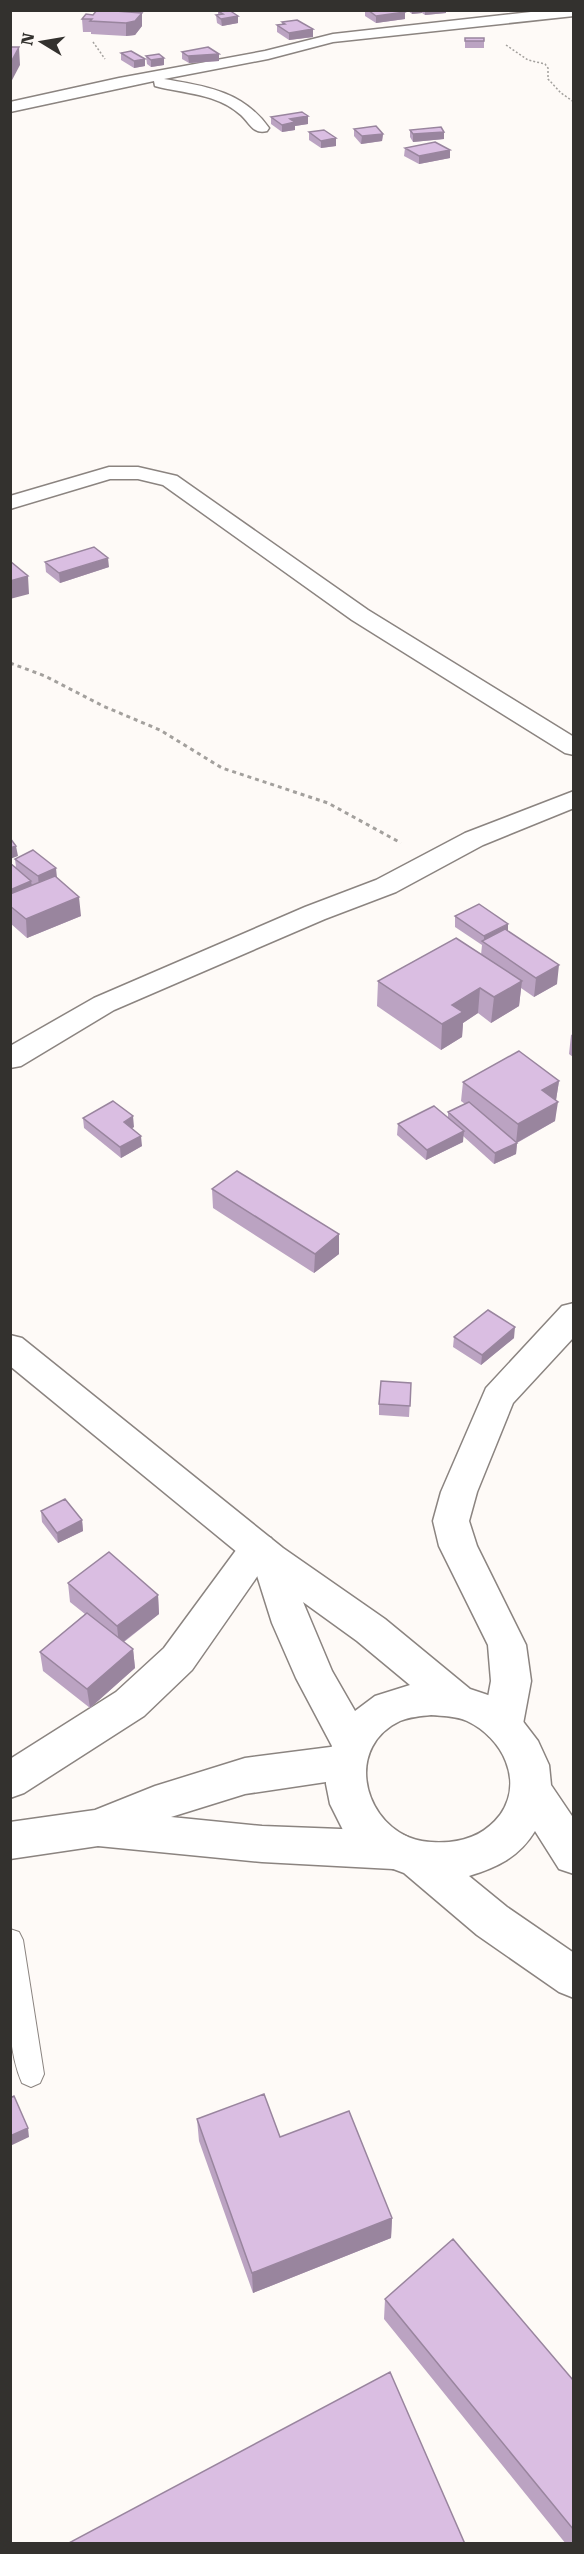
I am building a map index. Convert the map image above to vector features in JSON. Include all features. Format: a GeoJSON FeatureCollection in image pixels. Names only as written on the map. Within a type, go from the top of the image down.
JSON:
{"type":"FeatureCollection","features":[{"type":"Feature","properties":{"kind":"street"},"geometry":{"type":"LineString","coordinates":[[481,10],[502,19]]}},
{"type":"Feature","properties":{"kind":"street"},"geometry":{"type":"LineString","coordinates":[[10,107],[140,79],[268,56],[293,47],[333,38],[573,12]]}},
{"type":"Feature","properties":{"kind":"street"},"geometry":{"type":"LineString","coordinates":[[140,79],[223,96],[235,101],[261,128]]}},
{"type":"Feature","properties":{"kind":"street"},"geometry":{"type":"LineString","coordinates":[[10,503],[109,473],[138,473],[170,480],[360,615],[573,748]]}},
{"type":"Feature","properties":{"kind":"street"},"geometry":{"type":"LineString","coordinates":[[10,1059],[104,1004],[386,886],[474,839],[573,799]]}},
{"type":"Feature","properties":{"kind":"street"},"geometry":{"type":"LineString","coordinates":[[502,1724],[511,1682],[507,1645],[458,1546],[451,1521],[459,1492],[498,1397],[573,1315]]}},
{"type":"Feature","properties":{"kind":"street"},"geometry":{"type":"LineString","coordinates":[[10,1347],[264,1553],[371,1630],[457,1701]]}},
{"type":"Feature","properties":{"kind":"street"},"geometry":{"type":"LineString","coordinates":[[264,1553],[301,1645],[349,1753]]}},
{"type":"Feature","properties":{"kind":"street"},"geometry":{"type":"LineString","coordinates":[[10,1781],[130,1704],[178,1659],[264,1553]]}},
{"type":"Feature","properties":{"kind":"street"},"geometry":{"type":"LineString","coordinates":[[97,1828],[406,1855],[446,1862],[471,1857],[495,1847],[513,1831],[525,1811],[531,1789],[528,1765],[519,1743],[502,1724],[482,1710],[457,1701],[431,1698],[407,1702],[384,1711],[366,1725],[349,1753],[345,1787],[354,1811],[370,1833],[406,1855],[492,1921],[573,1978]]}},
{"type":"Feature","properties":{"kind":"street"},"geometry":{"type":"LineString","coordinates":[[10,1841],[97,1828],[155,1804],[245,1776],[349,1753]]}},
{"type":"Feature","properties":{"kind":"street"},"geometry":{"type":"LineString","coordinates":[[531,1789],[573,1856]]}},
{"type":"Feature","properties":{"kind":"lane"},"geometry":{"type":"LineString","coordinates":[[10,1940],[31,2074]]}},
{"type":"Feature","properties":{"kind":"path"},"geometry":{"type":"LineString","coordinates":[[471,24],[489,33],[523,57],[545,64],[548,68],[548,79],[573,102]]}},
{"type":"Feature","properties":{"kind":"path"},"geometry":{"type":"LineString","coordinates":[[10,663],[45,676],[103,706],[160,730],[222,768],[328,803],[434,862]]}},
{"type":"Feature","properties":{"kind":"building"},"geometry":{"type":"Polygon","coordinates":[[[97,10],[142,13],[135,21],[126,23],[82,19],[86,14],[93,15],[97,10]]]}},
{"type":"Feature","properties":{"kind":"building"},"geometry":{"type":"Polygon","coordinates":[[[229,10],[238,16],[221,19],[216,15],[223,14],[218,11],[229,10]]]}},
{"type":"Feature","properties":{"kind":"building"},"geometry":{"type":"Polygon","coordinates":[[[368,10],[403,10],[405,12],[376,16],[368,10]]]}},
{"type":"Feature","properties":{"kind":"building"},"geometry":{"type":"Polygon","coordinates":[[[297,20],[313,29],[289,33],[277,25],[285,24],[282,22],[297,20]]]}},
{"type":"Feature","properties":{"kind":"building"},"geometry":{"type":"Polygon","coordinates":[[[465,38],[484,38],[484,41],[465,41],[465,38]]]}},
{"type":"Feature","properties":{"kind":"building"},"geometry":{"type":"Polygon","coordinates":[[[10,47],[19,47],[10,64],[10,47]]]}},
{"type":"Feature","properties":{"kind":"building"},"geometry":{"type":"Polygon","coordinates":[[[208,47],[219,54],[188,56],[182,52],[208,47]]]}},
{"type":"Feature","properties":{"kind":"building"},"geometry":{"type":"Polygon","coordinates":[[[131,51],[145,59],[134,61],[121,53],[131,51]]]}},
{"type":"Feature","properties":{"kind":"building"},"geometry":{"type":"Polygon","coordinates":[[[159,54],[164,58],[151,60],[146,56],[159,54]]]}},
{"type":"Feature","properties":{"kind":"building"},"geometry":{"type":"Polygon","coordinates":[[[302,112],[308,116],[290,119],[295,122],[282,125],[271,117],[302,112]]]}},
{"type":"Feature","properties":{"kind":"building"},"geometry":{"type":"Polygon","coordinates":[[[376,126],[383,134],[362,136],[354,129],[376,126]]]}},
{"type":"Feature","properties":{"kind":"building"},"geometry":{"type":"Polygon","coordinates":[[[441,127],[444,132],[413,134],[410,130],[441,127]]]}},
{"type":"Feature","properties":{"kind":"building"},"geometry":{"type":"Polygon","coordinates":[[[324,130],[336,138],[321,141],[309,132],[324,130]]]}},
{"type":"Feature","properties":{"kind":"building"},"geometry":{"type":"Polygon","coordinates":[[[435,142],[450,150],[419,156],[405,148],[435,142]]]}},
{"type":"Feature","properties":{"kind":"building"},"geometry":{"type":"Polygon","coordinates":[[[94,547],[108,558],[59,573],[45,562],[94,547]]]}},
{"type":"Feature","properties":{"kind":"building"},"geometry":{"type":"Polygon","coordinates":[[[10,561],[28,576],[10,581],[10,561]]]}},
{"type":"Feature","properties":{"kind":"building"},"geometry":{"type":"Polygon","coordinates":[[[10,838],[16,846],[10,848],[10,838]]]}},
{"type":"Feature","properties":{"kind":"building"},"geometry":{"type":"Polygon","coordinates":[[[33,850],[56,868],[38,876],[15,859],[33,850]]]}},
{"type":"Feature","properties":{"kind":"building"},"geometry":{"type":"Polygon","coordinates":[[[10,863],[31,881],[10,890],[10,863]]]}},
{"type":"Feature","properties":{"kind":"building"},"geometry":{"type":"Polygon","coordinates":[[[55,876],[79,897],[26,919],[10,906],[10,894],[55,876]]]}},
{"type":"Feature","properties":{"kind":"building"},"geometry":{"type":"Polygon","coordinates":[[[479,904],[508,924],[484,936],[455,916],[479,904]]]}},
{"type":"Feature","properties":{"kind":"building"},"geometry":{"type":"Polygon","coordinates":[[[505,929],[559,965],[536,978],[482,941],[505,929]]]}},
{"type":"Feature","properties":{"kind":"building"},"geometry":{"type":"Polygon","coordinates":[[[456,938],[522,981],[494,997],[480,988],[452,1005],[463,1012],[442,1024],[378,981],[456,938]]]}},
{"type":"Feature","properties":{"kind":"building"},"geometry":{"type":"Polygon","coordinates":[[[519,1051],[559,1081],[542,1090],[558,1102],[518,1124],[463,1082],[519,1051]]]}},
{"type":"Feature","properties":{"kind":"building"},"geometry":{"type":"Polygon","coordinates":[[[113,1101],[133,1116],[124,1122],[141,1136],[120,1147],[83,1118],[113,1101]]]}},
{"type":"Feature","properties":{"kind":"building"},"geometry":{"type":"Polygon","coordinates":[[[469,1102],[517,1143],[495,1153],[448,1112],[469,1102]]]}},
{"type":"Feature","properties":{"kind":"building"},"geometry":{"type":"Polygon","coordinates":[[[434,1106],[464,1131],[427,1150],[398,1124],[434,1106]]]}},
{"type":"Feature","properties":{"kind":"building"},"geometry":{"type":"Polygon","coordinates":[[[237,1171],[339,1234],[315,1254],[212,1189],[237,1171]]]}},
{"type":"Feature","properties":{"kind":"building"},"geometry":{"type":"Polygon","coordinates":[[[488,1310],[515,1327],[482,1355],[454,1337],[488,1310]]]}},
{"type":"Feature","properties":{"kind":"building"},"geometry":{"type":"Polygon","coordinates":[[[381,1381],[411,1383],[410,1406],[379,1404],[381,1381]]]}},
{"type":"Feature","properties":{"kind":"building"},"geometry":{"type":"Polygon","coordinates":[[[65,1499],[82,1520],[57,1533],[41,1511],[65,1499]]]}},
{"type":"Feature","properties":{"kind":"building"},"geometry":{"type":"Polygon","coordinates":[[[109,1552],[158,1595],[117,1626],[68,1583],[109,1552]]]}},
{"type":"Feature","properties":{"kind":"building"},"geometry":{"type":"Polygon","coordinates":[[[87,1613],[133,1649],[87,1689],[40,1652],[87,1613]]]}},
{"type":"Feature","properties":{"kind":"building"},"geometry":{"type":"Polygon","coordinates":[[[264,2094],[280,2137],[349,2111],[392,2218],[252,2273],[197,2119],[264,2094]]]}},
{"type":"Feature","properties":{"kind":"building"},"geometry":{"type":"Polygon","coordinates":[[[14,2096],[28,2128],[10,2136],[10,2098],[14,2096]]]}},
{"type":"Feature","properties":{"kind":"building"},"geometry":{"type":"Polygon","coordinates":[[[453,2239],[573,2380],[573,2529],[385,2299],[453,2239]]]}},
{"type":"Feature","properties":{"kind":"building"},"geometry":{"type":"Polygon","coordinates":[[[390,2372],[465,2544],[67,2544],[390,2372]]]}}]}
